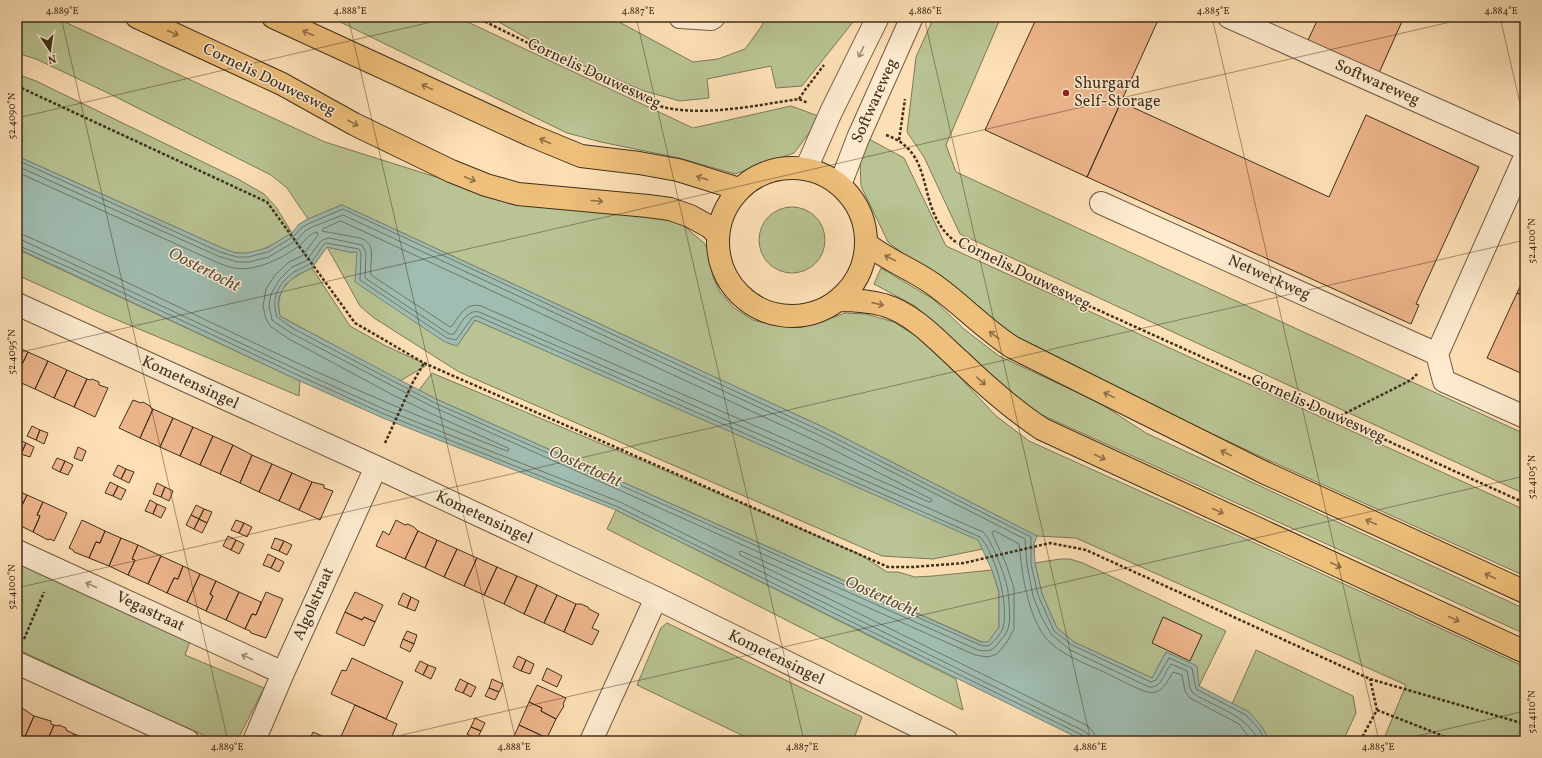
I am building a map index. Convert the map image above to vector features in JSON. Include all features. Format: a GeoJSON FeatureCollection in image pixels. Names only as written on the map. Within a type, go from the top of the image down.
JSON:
{"type":"FeatureCollection","features":[{"type":"Feature","properties":{"kind":"main road","name":"Cornelis Douwesweg"},"geometry":{"type":"LineString","coordinates":[[137,17],[282,84],[354,124],[451,171],[486,185],[518,194],[670,209],[690,216],[710,227],[718,234]]}},
{"type":"Feature","properties":{"kind":"main road"},"geometry":{"type":"LineString","coordinates":[[273,17],[530,135],[581,156],[639,163],[678,170],[739,189]]}},
{"type":"Feature","properties":{"kind":"main road"},"geometry":{"type":"LineString","coordinates":[[786,168],[806,169],[824,174],[850,194],[863,218],[867,244],[863,261],[857,276],[849,289],[839,300],[820,311],[799,316],[777,315],[757,308],[739,295],[726,277],[719,256],[718,234],[724,214],[739,189],[749,181],[766,172],[786,168]]}},
{"type":"Feature","properties":{"kind":"main road"},"geometry":{"type":"LineString","coordinates":[[867,244],[876,251],[910,269],[933,284],[995,336],[1012,347],[1260,471],[1525,592]]}},
{"type":"Feature","properties":{"kind":"main road"},"geometry":{"type":"LineString","coordinates":[[839,300],[865,301],[886,306],[920,325],[998,396],[1022,416],[1042,429],[1525,652]]}},
{"type":"Feature","properties":{"kind":"street"},"geometry":{"type":"LineString","coordinates":[[680,17],[713,18]]}},
{"type":"Feature","properties":{"kind":"street","name":"Softwareweg"},"geometry":{"type":"LineString","coordinates":[[806,169],[831,112],[878,17]]}},
{"type":"Feature","properties":{"kind":"street","name":"Softwareweg"},"geometry":{"type":"LineString","coordinates":[[840,185],[912,17]]}},
{"type":"Feature","properties":{"kind":"street","name":"Softwareweg"},"geometry":{"type":"LineString","coordinates":[[1229,17],[1525,149]]}},
{"type":"Feature","properties":{"kind":"street"},"geometry":{"type":"LineString","coordinates":[[1525,157],[1437,354],[1444,381],[1525,417]]}},
{"type":"Feature","properties":{"kind":"street","name":"Netwerkweg"},"geometry":{"type":"LineString","coordinates":[[1101,203],[1437,354]]}},
{"type":"Feature","properties":{"kind":"street","name":"Kometensingel"},"geometry":{"type":"LineString","coordinates":[[17,304],[656,598],[947,741]]}},
{"type":"Feature","properties":{"kind":"street","name":"Algolstraat"},"geometry":{"type":"LineString","coordinates":[[254,741],[376,468]]}},
{"type":"Feature","properties":{"kind":"street","name":"Vegastraat"},"geometry":{"type":"LineString","coordinates":[[17,551],[283,674]]}},
{"type":"Feature","properties":{"kind":"street"},"geometry":{"type":"LineString","coordinates":[[591,741],[656,598]]}},
{"type":"Feature","properties":{"kind":"street"},"geometry":{"type":"LineString","coordinates":[[17,663],[188,741]]}},
{"type":"Feature","properties":{"kind":"path","name":"Cornelis Douwesweg"},"geometry":{"type":"LineString","coordinates":[[476,17],[630,94],[650,103],[667,108],[693,110],[724,109],[799,99],[831,112]]}},
{"type":"Feature","properties":{"kind":"path"},"geometry":{"type":"LineString","coordinates":[[799,99],[827,62]]}},
{"type":"Feature","properties":{"kind":"path"},"geometry":{"type":"LineString","coordinates":[[17,86],[267,202],[355,323],[424,363],[888,567],[913,567],[964,563],[1050,543],[1086,550],[1370,679],[1525,724]]}},
{"type":"Feature","properties":{"kind":"path","name":"Softwareweg"},"geometry":{"type":"LineString","coordinates":[[899,140],[906,94]]}},
{"type":"Feature","properties":{"kind":"path","name":"Cornelis Douwesweg"},"geometry":{"type":"LineString","coordinates":[[864,127],[899,140],[911,151],[917,161],[940,225],[954,242],[983,258],[1525,502]]}},
{"type":"Feature","properties":{"kind":"path"},"geometry":{"type":"LineString","coordinates":[[1336,418],[1411,380],[1437,354]]}},
{"type":"Feature","properties":{"kind":"path"},"geometry":{"type":"LineString","coordinates":[[389,432],[413,382],[424,363]]}},
{"type":"Feature","properties":{"kind":"path"},"geometry":{"type":"LineString","coordinates":[[23,639],[54,568]]}},
{"type":"Feature","properties":{"kind":"path"},"geometry":{"type":"LineString","coordinates":[[1360,741],[1377,710],[1370,679]]}},
{"type":"Feature","properties":{"kind":"path"},"geometry":{"type":"LineString","coordinates":[[1377,710],[1456,741]]}},
{"type":"Feature","properties":{"kind":"green space"},"geometry":{"type":"Polygon","coordinates":[[[17,17],[54,17],[325,142],[509,200],[671,219],[684,226],[704,243],[710,253],[713,277],[720,292],[734,308],[753,320],[773,325],[800,327],[845,313],[866,314],[894,322],[916,336],[957,374],[996,416],[1029,441],[1525,667],[1525,741],[1383,741],[1406,685],[1076,538],[1037,536],[825,428],[342,205],[308,219],[287,188],[271,175],[108,93],[36,59],[17,53],[17,17]]]}},
{"type":"Feature","properties":{"kind":"green space"},"geometry":{"type":"Polygon","coordinates":[[[330,17],[457,17],[693,128],[791,106],[821,117],[794,153],[735,174],[679,158],[601,142],[567,133],[330,17]]]}},
{"type":"Feature","properties":{"kind":"green space"},"geometry":{"type":"Polygon","coordinates":[[[490,17],[610,17],[693,62],[718,59],[745,49],[761,27],[766,17],[857,17],[802,86],[776,88],[771,66],[707,79],[709,98],[680,101],[644,91],[555,54],[490,17]]]}},
{"type":"Feature","properties":{"kind":"green space"},"geometry":{"type":"Polygon","coordinates":[[[934,17],[1001,17],[946,145],[956,172],[1525,434],[1525,494],[960,234],[924,157],[907,132],[916,57],[934,17]]]}},
{"type":"Feature","properties":{"kind":"green space"},"geometry":{"type":"Polygon","coordinates":[[[17,74],[36,81],[238,179],[264,194],[276,207],[292,233],[259,251],[252,253],[233,252],[17,156],[17,74]]]}},
{"type":"Feature","properties":{"kind":"green space"},"geometry":{"type":"Polygon","coordinates":[[[869,139],[904,158],[946,246],[1525,510],[1525,576],[1264,458],[1022,346],[888,242],[861,186],[860,161],[869,139]]]}},
{"type":"Feature","properties":{"kind":"green space"},"geometry":{"type":"Polygon","coordinates":[[[792,207],[805,209],[820,222],[823,227],[825,240],[823,253],[810,268],[805,271],[792,273],[779,271],[764,258],[761,253],[759,240],[761,227],[774,212],[779,209],[792,207]]]}},
{"type":"Feature","properties":{"kind":"green space"},"geometry":{"type":"Polygon","coordinates":[[[327,247],[349,252],[357,252],[457,346],[475,320],[979,540],[983,549],[933,559],[882,556],[459,372],[374,318],[360,306],[327,247]]]}},
{"type":"Feature","properties":{"kind":"green space"},"geometry":{"type":"Polygon","coordinates":[[[17,249],[300,381],[299,396],[103,314],[17,275],[17,249]]]}},
{"type":"Feature","properties":{"kind":"green space"},"geometry":{"type":"Polygon","coordinates":[[[312,268],[350,326],[384,345],[427,365],[400,381],[280,316],[279,299],[286,286],[291,280],[312,268]]]}},
{"type":"Feature","properties":{"kind":"green space"},"geometry":{"type":"Polygon","coordinates":[[[881,268],[933,299],[964,329],[999,356],[1098,402],[1146,433],[1525,609],[1525,634],[1018,404],[944,331],[915,306],[874,284],[881,268]]]}},
{"type":"Feature","properties":{"kind":"green space"},"geometry":{"type":"Polygon","coordinates":[[[432,373],[645,462],[861,555],[887,572],[898,572],[915,577],[992,570],[999,592],[999,627],[988,643],[982,642],[436,399],[419,390],[432,373]]]}},
{"type":"Feature","properties":{"kind":"green space"},"geometry":{"type":"Polygon","coordinates":[[[616,510],[956,679],[963,710],[607,529],[616,510]]]}},
{"type":"Feature","properties":{"kind":"green space"},"geometry":{"type":"Polygon","coordinates":[[[17,557],[192,636],[185,655],[264,688],[237,741],[217,741],[17,649],[17,557]]]}},
{"type":"Feature","properties":{"kind":"green space"},"geometry":{"type":"Polygon","coordinates":[[[1070,559],[1083,563],[1226,631],[1199,686],[1166,652],[1152,678],[1074,642],[1057,628],[1042,594],[1035,563],[1070,559]]]}},
{"type":"Feature","properties":{"kind":"green space"},"geometry":{"type":"Polygon","coordinates":[[[667,623],[862,717],[853,741],[754,741],[637,685],[661,628],[667,623]]]}},
{"type":"Feature","properties":{"kind":"green space"},"geometry":{"type":"Polygon","coordinates":[[[1256,650],[1353,696],[1356,713],[1343,741],[1270,741],[1262,727],[1232,704],[1256,650]]]}},
{"type":"Feature","properties":{"kind":"water","name":"Oostertocht"},"geometry":{"type":"Polygon","coordinates":[[[17,156],[236,253],[247,253],[267,248],[292,233],[299,224],[342,205],[825,428],[1037,536],[1034,544],[1035,563],[1042,594],[1057,628],[1074,642],[1152,678],[1166,652],[1197,666],[1199,686],[1249,712],[1262,727],[1270,741],[1084,741],[616,510],[383,418],[300,381],[17,248],[17,156]],[[327,247],[312,268],[297,275],[285,285],[279,297],[278,304],[280,316],[436,399],[981,642],[988,642],[999,627],[999,592],[992,570],[978,540],[475,320],[457,346],[445,342],[355,282],[357,252],[349,252],[327,247]]]}},
{"type":"Feature","properties":{"kind":"building"},"geometry":{"type":"Polygon","coordinates":[[[1037,17],[1159,18],[1087,177],[985,130],[1037,17]]]}},
{"type":"Feature","properties":{"kind":"building"},"geometry":{"type":"Polygon","coordinates":[[[1319,17],[1404,17],[1379,73],[1308,40],[1319,17]]]}},
{"type":"Feature","properties":{"kind":"building"},"geometry":{"type":"Polygon","coordinates":[[[1121,102],[1329,197],[1366,115],[1479,167],[1416,304],[1419,305],[1411,324],[1087,177],[1121,102]]]}},
{"type":"Feature","properties":{"kind":"building"},"geometry":{"type":"Polygon","coordinates":[[[1525,276],[1525,296],[1517,293],[1525,276]]]}},
{"type":"Feature","properties":{"kind":"building"},"geometry":{"type":"Polygon","coordinates":[[[1517,293],[1525,296],[1525,375],[1487,358],[1517,293]]]}},
{"type":"Feature","properties":{"kind":"building"},"geometry":{"type":"Polygon","coordinates":[[[17,347],[28,352],[17,375],[17,347]]]}},
{"type":"Feature","properties":{"kind":"building"},"geometry":{"type":"Polygon","coordinates":[[[28,352],[48,361],[35,389],[17,381],[17,375],[28,352]]]}},
{"type":"Feature","properties":{"kind":"building"},"geometry":{"type":"Polygon","coordinates":[[[48,361],[67,370],[54,398],[35,389],[48,361]]]}},
{"type":"Feature","properties":{"kind":"building"},"geometry":{"type":"Polygon","coordinates":[[[67,370],[87,379],[74,407],[54,398],[67,370]]]}},
{"type":"Feature","properties":{"kind":"building"},"geometry":{"type":"Polygon","coordinates":[[[87,379],[92,379],[99,382],[99,385],[108,388],[95,417],[74,407],[87,379]]]}},
{"type":"Feature","properties":{"kind":"building"},"geometry":{"type":"Polygon","coordinates":[[[133,400],[141,403],[143,402],[153,409],[140,438],[119,428],[133,400]]]}},
{"type":"Feature","properties":{"kind":"building"},"geometry":{"type":"Polygon","coordinates":[[[153,409],[173,418],[160,447],[140,438],[153,409]]]}},
{"type":"Feature","properties":{"kind":"building"},"geometry":{"type":"Polygon","coordinates":[[[173,418],[193,427],[180,456],[160,447],[173,418]]]}},
{"type":"Feature","properties":{"kind":"building"},"geometry":{"type":"Polygon","coordinates":[[[32,426],[40,430],[36,440],[27,436],[32,426]]]}},
{"type":"Feature","properties":{"kind":"building"},"geometry":{"type":"Polygon","coordinates":[[[193,427],[213,436],[200,465],[180,456],[193,427]]]}},
{"type":"Feature","properties":{"kind":"building"},"geometry":{"type":"Polygon","coordinates":[[[40,430],[48,433],[44,444],[36,440],[40,430]]]}},
{"type":"Feature","properties":{"kind":"building"},"geometry":{"type":"Polygon","coordinates":[[[213,436],[233,445],[220,474],[200,465],[213,436]]]}},
{"type":"Feature","properties":{"kind":"building"},"geometry":{"type":"Polygon","coordinates":[[[18,439],[26,443],[21,454],[17,452],[18,439]]]}},
{"type":"Feature","properties":{"kind":"building"},"geometry":{"type":"Polygon","coordinates":[[[26,443],[34,447],[30,457],[21,454],[26,443]]]}},
{"type":"Feature","properties":{"kind":"building"},"geometry":{"type":"Polygon","coordinates":[[[233,445],[252,455],[240,483],[220,474],[233,445]]]}},
{"type":"Feature","properties":{"kind":"building"},"geometry":{"type":"Polygon","coordinates":[[[78,447],[86,451],[82,461],[74,458],[78,447]]]}},
{"type":"Feature","properties":{"kind":"building"},"geometry":{"type":"Polygon","coordinates":[[[252,455],[272,464],[259,492],[240,483],[252,455]]]}},
{"type":"Feature","properties":{"kind":"building"},"geometry":{"type":"Polygon","coordinates":[[[57,458],[65,461],[60,472],[52,468],[57,458]]]}},
{"type":"Feature","properties":{"kind":"building"},"geometry":{"type":"Polygon","coordinates":[[[65,461],[73,465],[68,475],[60,472],[65,461]]]}},
{"type":"Feature","properties":{"kind":"building"},"geometry":{"type":"Polygon","coordinates":[[[272,464],[292,473],[279,501],[259,492],[272,464]]]}},
{"type":"Feature","properties":{"kind":"building"},"geometry":{"type":"Polygon","coordinates":[[[118,465],[126,469],[121,479],[113,475],[118,465]]]}},
{"type":"Feature","properties":{"kind":"building"},"geometry":{"type":"Polygon","coordinates":[[[126,469],[134,472],[129,483],[121,479],[126,469]]]}},
{"type":"Feature","properties":{"kind":"building"},"geometry":{"type":"Polygon","coordinates":[[[292,473],[312,482],[299,510],[279,501],[292,473]]]}},
{"type":"Feature","properties":{"kind":"building"},"geometry":{"type":"Polygon","coordinates":[[[110,482],[118,486],[113,496],[105,493],[110,482]]]}},
{"type":"Feature","properties":{"kind":"building"},"geometry":{"type":"Polygon","coordinates":[[[312,482],[324,485],[324,488],[333,491],[320,520],[299,510],[312,482]]]}},
{"type":"Feature","properties":{"kind":"building"},"geometry":{"type":"Polygon","coordinates":[[[157,483],[165,487],[161,497],[153,494],[157,483]]]}},
{"type":"Feature","properties":{"kind":"building"},"geometry":{"type":"Polygon","coordinates":[[[118,486],[126,490],[121,500],[113,496],[118,486]]]}},
{"type":"Feature","properties":{"kind":"building"},"geometry":{"type":"Polygon","coordinates":[[[165,487],[173,491],[169,501],[161,497],[165,487]]]}},
{"type":"Feature","properties":{"kind":"building"},"geometry":{"type":"Polygon","coordinates":[[[17,490],[27,495],[17,516],[17,490]]]}},
{"type":"Feature","properties":{"kind":"building"},"geometry":{"type":"Polygon","coordinates":[[[27,495],[43,502],[37,515],[40,516],[33,532],[17,524],[17,516],[27,495]]]}},
{"type":"Feature","properties":{"kind":"building"},"geometry":{"type":"Polygon","coordinates":[[[150,500],[157,504],[153,514],[145,511],[150,500]]]}},
{"type":"Feature","properties":{"kind":"building"},"geometry":{"type":"Polygon","coordinates":[[[43,502],[67,513],[54,541],[50,539],[48,540],[33,532],[40,516],[37,515],[43,502]]]}},
{"type":"Feature","properties":{"kind":"building"},"geometry":{"type":"Polygon","coordinates":[[[157,504],[166,508],[161,518],[153,514],[157,504]]]}},
{"type":"Feature","properties":{"kind":"building"},"geometry":{"type":"Polygon","coordinates":[[[196,505],[204,509],[199,519],[191,515],[196,505]]]}},
{"type":"Feature","properties":{"kind":"building"},"geometry":{"type":"Polygon","coordinates":[[[204,509],[212,512],[207,523],[199,519],[204,509]]]}},
{"type":"Feature","properties":{"kind":"building"},"geometry":{"type":"Polygon","coordinates":[[[191,515],[199,519],[194,529],[186,525],[191,515]]]}},
{"type":"Feature","properties":{"kind":"building"},"geometry":{"type":"Polygon","coordinates":[[[199,519],[207,523],[202,533],[194,529],[199,519]]]}},
{"type":"Feature","properties":{"kind":"building"},"geometry":{"type":"Polygon","coordinates":[[[82,520],[105,531],[100,543],[96,542],[89,558],[74,552],[69,548],[82,520]]]}},
{"type":"Feature","properties":{"kind":"building"},"geometry":{"type":"Polygon","coordinates":[[[236,520],[244,523],[239,533],[231,530],[236,520]]]}},
{"type":"Feature","properties":{"kind":"building"},"geometry":{"type":"Polygon","coordinates":[[[396,520],[405,525],[408,524],[414,527],[418,531],[405,559],[376,546],[383,531],[389,535],[396,520]]]}},
{"type":"Feature","properties":{"kind":"building"},"geometry":{"type":"Polygon","coordinates":[[[244,523],[252,527],[247,537],[239,533],[244,523]]]}},
{"type":"Feature","properties":{"kind":"building"},"geometry":{"type":"Polygon","coordinates":[[[105,531],[121,538],[109,566],[89,558],[96,542],[100,543],[105,531]]]}},
{"type":"Feature","properties":{"kind":"building"},"geometry":{"type":"Polygon","coordinates":[[[418,531],[437,540],[425,568],[405,559],[418,531]]]}},
{"type":"Feature","properties":{"kind":"building"},"geometry":{"type":"Polygon","coordinates":[[[228,536],[236,540],[231,550],[223,546],[228,536]]]}},
{"type":"Feature","properties":{"kind":"building"},"geometry":{"type":"Polygon","coordinates":[[[121,538],[138,545],[132,559],[135,560],[128,575],[109,566],[121,538]]]}},
{"type":"Feature","properties":{"kind":"building"},"geometry":{"type":"Polygon","coordinates":[[[275,538],[284,541],[279,551],[271,548],[275,538]]]}},
{"type":"Feature","properties":{"kind":"building"},"geometry":{"type":"Polygon","coordinates":[[[236,540],[244,544],[239,554],[231,550],[236,540]]]}},
{"type":"Feature","properties":{"kind":"building"},"geometry":{"type":"Polygon","coordinates":[[[437,540],[457,549],[444,577],[425,568],[437,540]]]}},
{"type":"Feature","properties":{"kind":"building"},"geometry":{"type":"Polygon","coordinates":[[[284,541],[292,545],[287,555],[279,551],[284,541]]]}},
{"type":"Feature","properties":{"kind":"building"},"geometry":{"type":"Polygon","coordinates":[[[138,545],[161,556],[148,584],[128,575],[135,560],[132,559],[138,545]]]}},
{"type":"Feature","properties":{"kind":"building"},"geometry":{"type":"Polygon","coordinates":[[[457,549],[477,558],[464,586],[444,577],[457,549]]]}},
{"type":"Feature","properties":{"kind":"building"},"geometry":{"type":"Polygon","coordinates":[[[268,554],[276,558],[271,568],[263,565],[268,554]]]}},
{"type":"Feature","properties":{"kind":"building"},"geometry":{"type":"Polygon","coordinates":[[[161,556],[183,566],[178,579],[174,578],[167,593],[148,584],[161,556]]]}},
{"type":"Feature","properties":{"kind":"building"},"geometry":{"type":"Polygon","coordinates":[[[276,558],[284,562],[279,572],[271,568],[276,558]]]}},
{"type":"Feature","properties":{"kind":"building"},"geometry":{"type":"Polygon","coordinates":[[[477,558],[497,567],[484,595],[464,586],[477,558]]]}},
{"type":"Feature","properties":{"kind":"building"},"geometry":{"type":"Polygon","coordinates":[[[183,566],[200,574],[187,602],[167,593],[174,578],[178,579],[183,566]]]}},
{"type":"Feature","properties":{"kind":"building"},"geometry":{"type":"Polygon","coordinates":[[[497,567],[517,576],[504,604],[484,595],[497,567]]]}},
{"type":"Feature","properties":{"kind":"building"},"geometry":{"type":"Polygon","coordinates":[[[200,574],[216,581],[210,594],[213,596],[206,611],[187,602],[200,574]]]}},
{"type":"Feature","properties":{"kind":"building"},"geometry":{"type":"Polygon","coordinates":[[[517,576],[537,585],[524,614],[504,604],[517,576]]]}},
{"type":"Feature","properties":{"kind":"building"},"geometry":{"type":"Polygon","coordinates":[[[216,581],[239,592],[226,620],[206,611],[213,596],[210,594],[216,581]]]}},
{"type":"Feature","properties":{"kind":"building"},"geometry":{"type":"Polygon","coordinates":[[[537,585],[557,595],[544,623],[524,614],[537,585]]]}},
{"type":"Feature","properties":{"kind":"building"},"geometry":{"type":"Polygon","coordinates":[[[239,592],[261,602],[256,615],[252,614],[245,629],[226,620],[239,592]]]}},
{"type":"Feature","properties":{"kind":"building"},"geometry":{"type":"Polygon","coordinates":[[[266,592],[283,599],[266,638],[251,633],[245,629],[252,614],[256,615],[266,592]]]}},
{"type":"Feature","properties":{"kind":"building"},"geometry":{"type":"Polygon","coordinates":[[[355,592],[383,605],[375,622],[364,617],[362,620],[345,612],[355,592]]]}},
{"type":"Feature","properties":{"kind":"building"},"geometry":{"type":"Polygon","coordinates":[[[403,593],[411,597],[407,608],[398,604],[403,593]]]}},
{"type":"Feature","properties":{"kind":"building"},"geometry":{"type":"Polygon","coordinates":[[[557,595],[576,604],[564,632],[544,623],[557,595]]]}},
{"type":"Feature","properties":{"kind":"building"},"geometry":{"type":"Polygon","coordinates":[[[411,597],[419,601],[415,611],[407,608],[411,597]]]}},
{"type":"Feature","properties":{"kind":"building"},"geometry":{"type":"Polygon","coordinates":[[[576,604],[581,604],[588,607],[599,614],[592,628],[599,631],[592,645],[564,632],[576,604]]]}},
{"type":"Feature","properties":{"kind":"building"},"geometry":{"type":"Polygon","coordinates":[[[345,612],[362,620],[364,617],[375,622],[364,646],[336,633],[345,612]]]}},
{"type":"Feature","properties":{"kind":"building"},"geometry":{"type":"Polygon","coordinates":[[[1163,617],[1202,635],[1190,661],[1152,643],[1163,617]]]}},
{"type":"Feature","properties":{"kind":"building"},"geometry":{"type":"Polygon","coordinates":[[[407,631],[417,635],[414,644],[403,639],[407,631]]]}},
{"type":"Feature","properties":{"kind":"building"},"geometry":{"type":"Polygon","coordinates":[[[403,639],[414,644],[410,652],[400,647],[403,639]]]}},
{"type":"Feature","properties":{"kind":"building"},"geometry":{"type":"Polygon","coordinates":[[[518,656],[526,660],[521,671],[513,667],[518,656]]]}},
{"type":"Feature","properties":{"kind":"building"},"geometry":{"type":"Polygon","coordinates":[[[352,658],[403,682],[386,719],[331,694],[342,670],[346,671],[352,658]]]}},
{"type":"Feature","properties":{"kind":"building"},"geometry":{"type":"Polygon","coordinates":[[[526,660],[534,664],[530,674],[521,671],[526,660]]]}},
{"type":"Feature","properties":{"kind":"building"},"geometry":{"type":"Polygon","coordinates":[[[420,661],[428,665],[423,675],[415,671],[420,661]]]}},
{"type":"Feature","properties":{"kind":"building"},"geometry":{"type":"Polygon","coordinates":[[[428,665],[436,668],[431,679],[423,675],[428,665]]]}},
{"type":"Feature","properties":{"kind":"building"},"geometry":{"type":"Polygon","coordinates":[[[547,668],[562,676],[557,687],[542,680],[547,668]]]}},
{"type":"Feature","properties":{"kind":"building"},"geometry":{"type":"Polygon","coordinates":[[[460,679],[468,683],[463,693],[455,690],[460,679]]]}},
{"type":"Feature","properties":{"kind":"building"},"geometry":{"type":"Polygon","coordinates":[[[492,679],[503,684],[499,692],[489,688],[492,679]]]}},
{"type":"Feature","properties":{"kind":"building"},"geometry":{"type":"Polygon","coordinates":[[[468,683],[476,687],[471,697],[463,693],[468,683]]]}},
{"type":"Feature","properties":{"kind":"building"},"geometry":{"type":"Polygon","coordinates":[[[537,685],[566,698],[563,704],[564,706],[556,719],[541,711],[542,708],[529,702],[537,685]]]}},
{"type":"Feature","properties":{"kind":"building"},"geometry":{"type":"Polygon","coordinates":[[[489,688],[499,692],[495,700],[485,696],[489,688]]]}},
{"type":"Feature","properties":{"kind":"building"},"geometry":{"type":"Polygon","coordinates":[[[529,702],[542,708],[541,711],[556,719],[547,738],[519,725],[529,702]]]}},
{"type":"Feature","properties":{"kind":"building"},"geometry":{"type":"Polygon","coordinates":[[[355,705],[397,724],[390,741],[339,741],[355,705]]]}},
{"type":"Feature","properties":{"kind":"building"},"geometry":{"type":"Polygon","coordinates":[[[19,706],[34,716],[23,741],[17,741],[17,708],[19,706]]]}},
{"type":"Feature","properties":{"kind":"building"},"geometry":{"type":"Polygon","coordinates":[[[34,716],[51,721],[51,724],[54,725],[47,741],[23,741],[34,716]]]}},
{"type":"Feature","properties":{"kind":"building"},"geometry":{"type":"Polygon","coordinates":[[[475,718],[485,723],[481,731],[471,727],[475,718]]]}},
{"type":"Feature","properties":{"kind":"building"},"geometry":{"type":"Polygon","coordinates":[[[54,725],[59,725],[66,728],[66,730],[74,734],[71,741],[47,741],[54,725]]]}},
{"type":"Feature","properties":{"kind":"building"},"geometry":{"type":"Polygon","coordinates":[[[519,725],[547,738],[546,741],[512,741],[519,725]]]}},
{"type":"Feature","properties":{"kind":"building"},"geometry":{"type":"Polygon","coordinates":[[[471,727],[481,731],[477,739],[467,734],[471,727]]]}},
{"type":"Feature","properties":{"kind":"building"},"geometry":{"type":"Polygon","coordinates":[[[313,732],[333,741],[309,741],[313,732]]]}},
{"type":"Feature","properties":{"kind":"building"},"geometry":{"type":"Polygon","coordinates":[[[74,734],[82,737],[84,736],[91,739],[91,741],[71,741],[74,734]]]}},
{"type":"Feature","properties":{"kind":"place","name":"Shurgard Self-Storage"},"geometry":{"type":"Point","coordinates":[1066,93]}}]}
